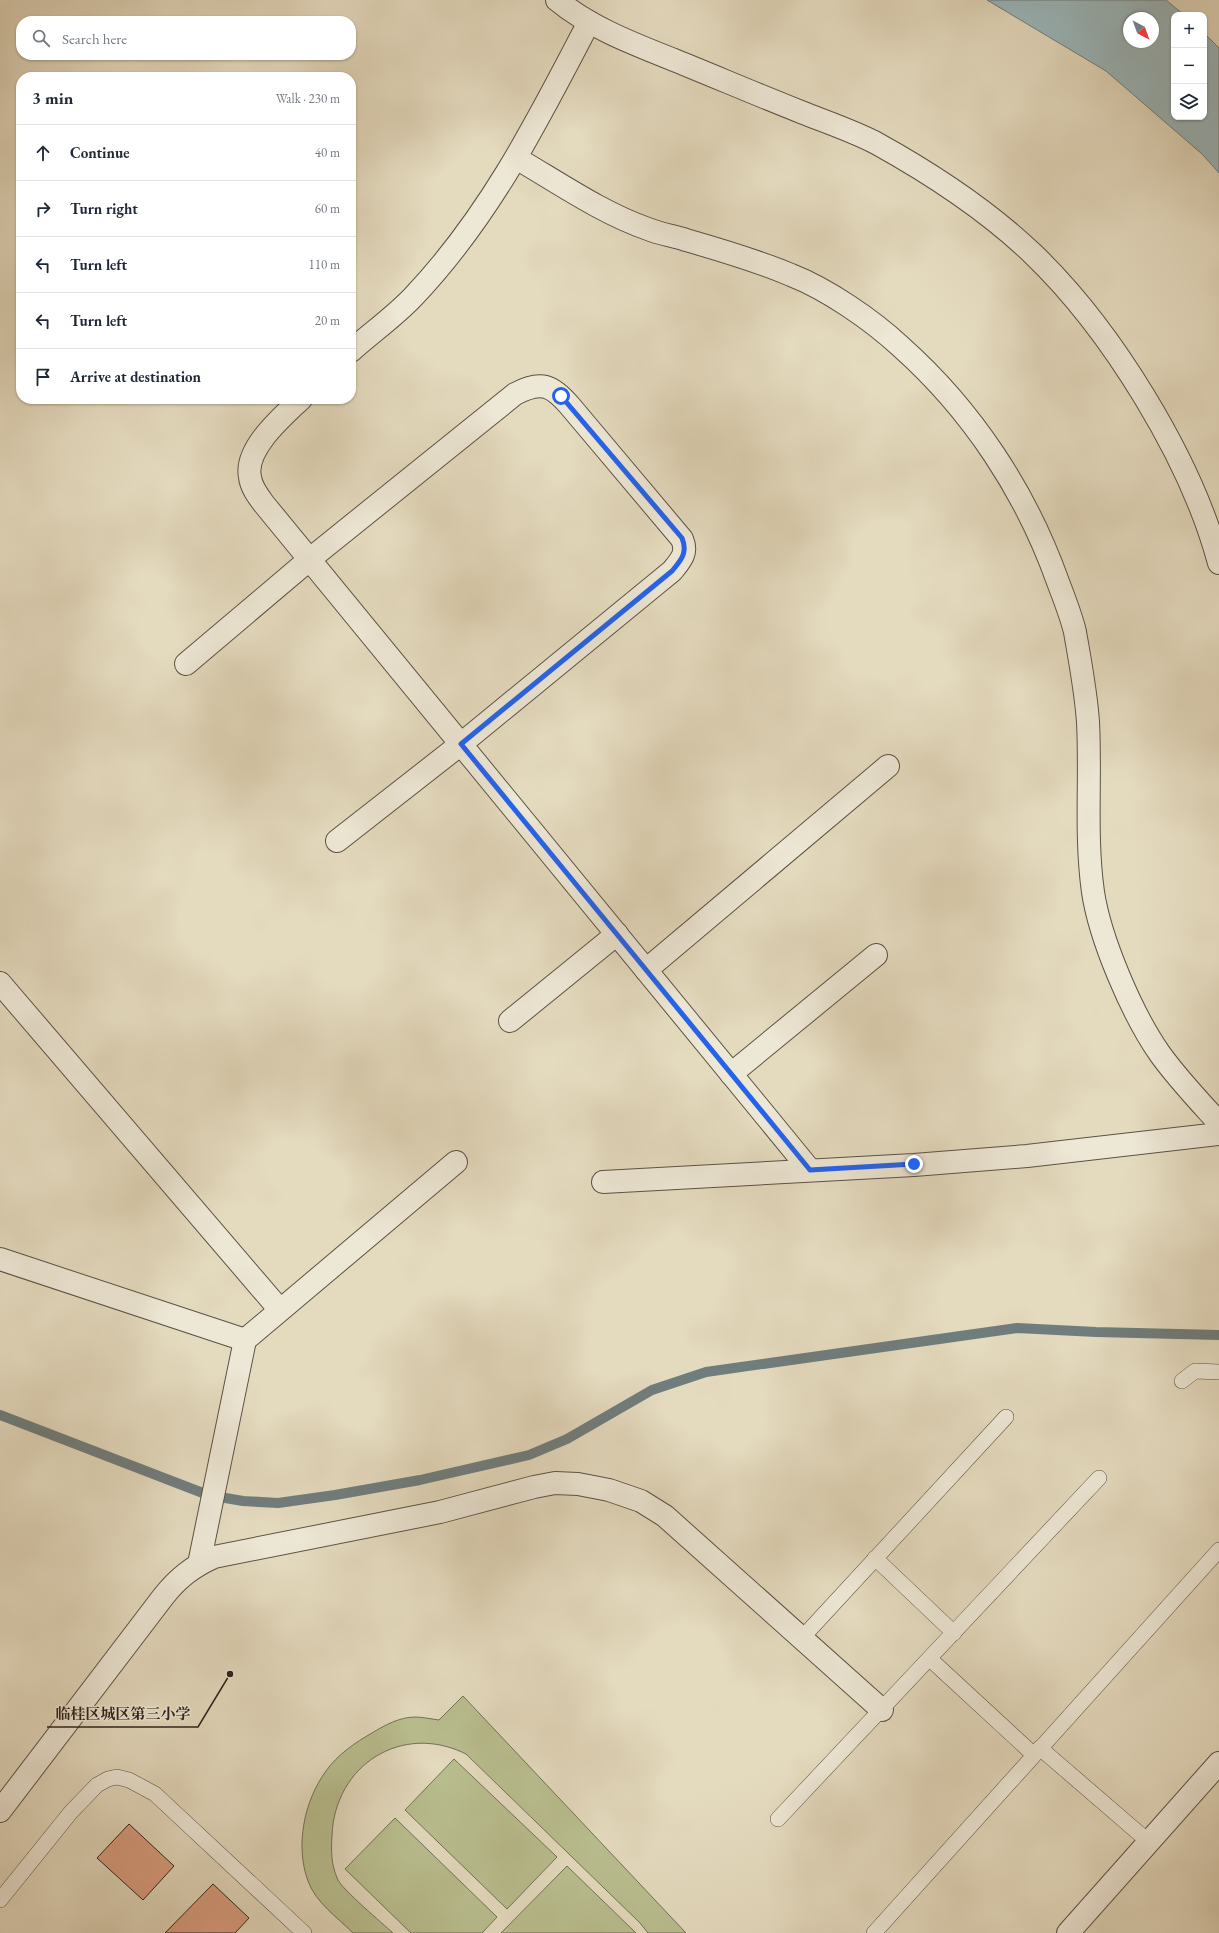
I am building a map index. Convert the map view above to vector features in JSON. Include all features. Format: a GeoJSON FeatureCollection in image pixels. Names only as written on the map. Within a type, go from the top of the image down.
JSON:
{"type":"FeatureCollection","features":[{"type":"Feature","properties":{"kind":"street"},"geometry":{"type":"LineString","coordinates":[[557,0],[589,22],[632,43],[874,142],[950,189],[994,220],[1033,254],[1069,292],[1093,323],[1140,390],[1187,477],[1219,563]]}},
{"type":"Feature","properties":{"kind":"street"},"geometry":{"type":"LineString","coordinates":[[356,347],[412,298],[458,244],[490,201],[528,139],[589,22]]}},
{"type":"Feature","properties":{"kind":"street"},"geometry":{"type":"LineString","coordinates":[[516,158],[615,215],[635,224],[792,275],[825,292],[899,345],[934,380],[970,420],[1005,469],[1032,518],[1051,563],[1074,627],[1088,722],[1088,797],[1093,893],[1104,935],[1120,978],[1137,1015],[1159,1053],[1219,1124]]}},
{"type":"Feature","properties":{"kind":"street"},"geometry":{"type":"LineString","coordinates":[[186,664],[310,559],[515,394],[539,385],[555,390],[561,396],[682,538],[685,551],[683,558],[672,571],[461,744],[337,841]]}},
{"type":"Feature","properties":{"kind":"street"},"geometry":{"type":"LineString","coordinates":[[296,404],[278,421],[254,452],[249,476],[254,490],[810,1170]]}},
{"type":"Feature","properties":{"kind":"street"},"geometry":{"type":"LineString","coordinates":[[646,970],[888,766]]}},
{"type":"Feature","properties":{"kind":"street"},"geometry":{"type":"LineString","coordinates":[[510,1021],[617,934]]}},
{"type":"Feature","properties":{"kind":"street"},"geometry":{"type":"LineString","coordinates":[[731,1074],[876,955]]}},
{"type":"Feature","properties":{"kind":"street"},"geometry":{"type":"LineString","coordinates":[[0,983],[280,1310]]}},
{"type":"Feature","properties":{"kind":"street"},"geometry":{"type":"LineString","coordinates":[[603,1182],[1027,1156],[1219,1134]]}},
{"type":"Feature","properties":{"kind":"street"},"geometry":{"type":"LineString","coordinates":[[199,1564],[245,1340],[456,1162]]}},
{"type":"Feature","properties":{"kind":"street"},"geometry":{"type":"LineString","coordinates":[[0,1259],[245,1340]]}},
{"type":"Feature","properties":{"kind":"street"},"geometry":{"type":"LineString","coordinates":[[0,1811],[173,1584],[188,1570],[214,1557],[440,1512],[534,1487],[556,1483],[578,1484],[609,1490],[641,1500],[665,1516],[882,1710]]}},
{"type":"Feature","properties":{"kind":"street"},"geometry":{"type":"LineString","coordinates":[[1068,1933],[1219,1763]]}},
{"type":"Feature","properties":{"kind":"lane"},"geometry":{"type":"LineString","coordinates":[[1182,1382],[1195,1372],[1219,1372]]}},
{"type":"Feature","properties":{"kind":"lane"},"geometry":{"type":"LineString","coordinates":[[802,1638],[1006,1417]]}},
{"type":"Feature","properties":{"kind":"lane"},"geometry":{"type":"LineString","coordinates":[[778,1819],[1099,1478]]}},
{"type":"Feature","properties":{"kind":"lane"},"geometry":{"type":"LineString","coordinates":[[874,1933],[1219,1550]]}},
{"type":"Feature","properties":{"kind":"lane"},"geometry":{"type":"LineString","coordinates":[[875,1558],[954,1632]]}},
{"type":"Feature","properties":{"kind":"lane"},"geometry":{"type":"LineString","coordinates":[[930,1659],[1037,1751],[1149,1842]]}},
{"type":"Feature","properties":{"kind":"lane"},"geometry":{"type":"LineString","coordinates":[[0,1900],[88,1792],[108,1778],[117,1778],[129,1780],[155,1794],[304,1933]]}},
{"type":"Feature","properties":{"kind":"green space"},"geometry":{"type":"Polygon","coordinates":[[[463,1696],[686,1933],[648,1933],[640,1923],[466,1754],[442,1745],[418,1743],[396,1747],[376,1756],[359,1770],[345,1788],[336,1810],[332,1835],[332,1858],[334,1869],[341,1885],[393,1933],[353,1933],[322,1903],[316,1896],[308,1881],[302,1853],[302,1839],[307,1810],[312,1796],[318,1783],[330,1765],[347,1749],[387,1724],[409,1717],[439,1720],[463,1696]]]}},
{"type":"Feature","properties":{"kind":"green space"},"geometry":{"type":"Polygon","coordinates":[[[454,1759],[557,1857],[507,1909],[405,1810],[454,1759]]]}},
{"type":"Feature","properties":{"kind":"green space"},"geometry":{"type":"Polygon","coordinates":[[[395,1818],[497,1917],[482,1933],[411,1933],[345,1869],[395,1818]]]}},
{"type":"Feature","properties":{"kind":"green space"},"geometry":{"type":"Polygon","coordinates":[[[567,1866],[636,1933],[501,1933],[567,1866]]]}},
{"type":"Feature","properties":{"kind":"water"},"geometry":{"type":"Polygon","coordinates":[[[987,0],[1166,0],[1180,12],[1171,12],[1171,120],[1207,120],[1207,36],[1219,48],[1219,173],[1202,154],[1106,71],[987,0]]]}},
{"type":"Feature","properties":{"kind":"building"},"geometry":{"type":"Polygon","coordinates":[[[129,1824],[174,1866],[143,1900],[97,1858],[129,1824]]]}},
{"type":"Feature","properties":{"kind":"building"},"geometry":{"type":"Polygon","coordinates":[[[213,1884],[249,1918],[235,1933],[165,1933],[213,1884]]]}},
{"type":"Feature","properties":{"kind":"waterway"},"geometry":{"type":"LineString","coordinates":[[0,1415],[208,1495],[243,1501],[278,1503],[335,1495],[420,1480],[529,1455],[567,1439],[652,1390],[706,1372],[1017,1328],[1096,1332],[1219,1335]]}},
{"type":"Feature","properties":{"kind":"place","name":"临桂区城区第三小学"},"geometry":{"type":"Point","coordinates":[230,1674]}},
{"type":"Feature","properties":{"kind":"route"},"geometry":{"type":"LineString","coordinates":[[561,396],[682,538],[685,544],[683,558],[672,571],[461,744],[810,1170],[914,1164]]}}]}
